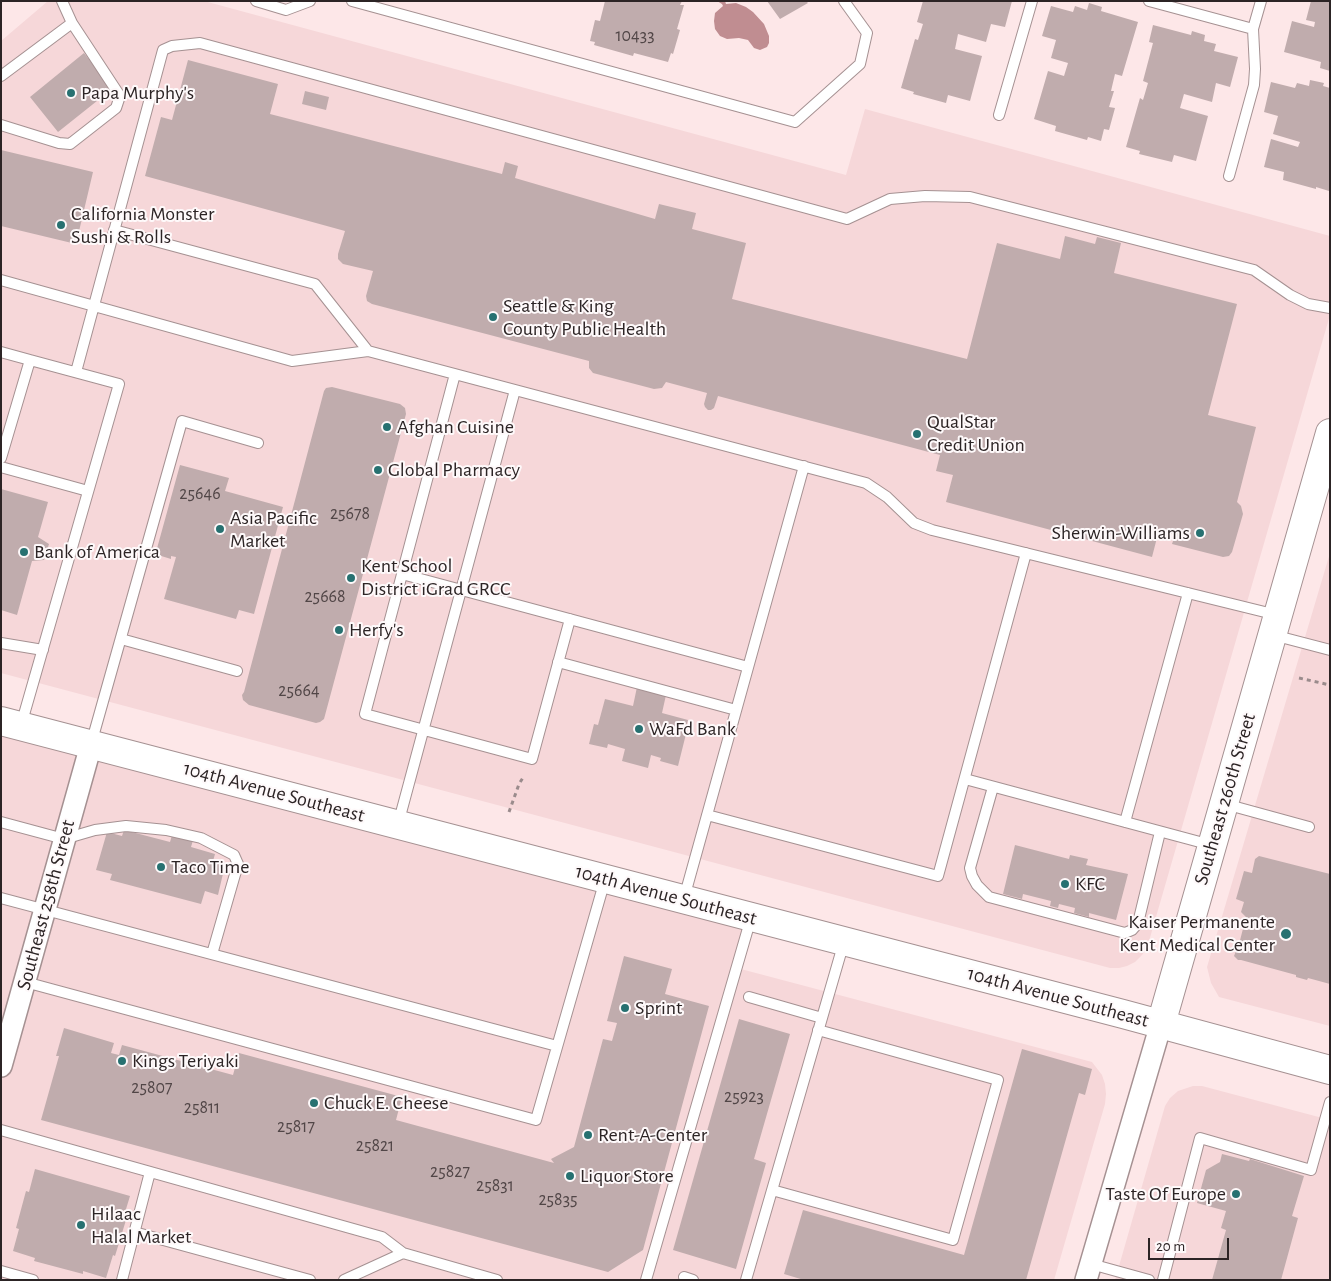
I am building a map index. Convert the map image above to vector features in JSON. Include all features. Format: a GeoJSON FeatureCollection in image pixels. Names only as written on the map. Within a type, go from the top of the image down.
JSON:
{"type":"FeatureCollection","features":[{"type":"Feature","properties":{"kind":"street","name":"Southeast 260th Street"},"geometry":{"type":"LineString","coordinates":[[1088,1272],[1330,433]]}},
{"type":"Feature","properties":{"kind":"street","name":"104th Avenue Southeast"},"geometry":{"type":"LineString","coordinates":[[11,724],[1161,1024],[1330,1070]]}},
{"type":"Feature","properties":{"kind":"street","name":"Southeast 258th Street"},"geometry":{"type":"LineString","coordinates":[[1,1066],[91,745]]}},
{"type":"Feature","properties":{"kind":"lane"},"geometry":{"type":"LineString","coordinates":[[1,124],[58,144],[70,144],[116,108],[120,96],[72,23],[62,1]]}},
{"type":"Feature","properties":{"kind":"lane"},"geometry":{"type":"LineString","coordinates":[[256,1],[286,10],[310,1]]}},
{"type":"Feature","properties":{"kind":"lane"},"geometry":{"type":"LineString","coordinates":[[352,1],[795,122],[860,64],[867,33],[844,1]]}},
{"type":"Feature","properties":{"kind":"lane"},"geometry":{"type":"LineString","coordinates":[[999,115],[1032,1]]}},
{"type":"Feature","properties":{"kind":"lane"},"geometry":{"type":"LineString","coordinates":[[1149,1],[1253,29]]}},
{"type":"Feature","properties":{"kind":"lane"},"geometry":{"type":"LineString","coordinates":[[1229,176],[1254,84],[1253,29],[1261,1]]}},
{"type":"Feature","properties":{"kind":"lane"},"geometry":{"type":"LineString","coordinates":[[1,76],[72,23]]}},
{"type":"Feature","properties":{"kind":"lane"},"geometry":{"type":"LineString","coordinates":[[76,372],[163,50],[172,46],[200,43],[847,219],[890,199],[925,196],[970,197],[1254,270],[1290,295],[1308,304],[1330,308]]}},
{"type":"Feature","properties":{"kind":"lane"},"geometry":{"type":"LineString","coordinates":[[114,230],[315,284],[368,351]]}},
{"type":"Feature","properties":{"kind":"lane"},"geometry":{"type":"LineString","coordinates":[[1,280],[292,361],[368,351],[866,483],[887,497],[914,522],[932,530],[1188,593],[1275,625],[1330,650]]}},
{"type":"Feature","properties":{"kind":"lane"},"geometry":{"type":"LineString","coordinates":[[1,352],[119,384],[43,650],[11,724]]}},
{"type":"Feature","properties":{"kind":"lane"},"geometry":{"type":"LineString","coordinates":[[1,458],[30,360]]}},
{"type":"Feature","properties":{"kind":"lane"},"geometry":{"type":"LineString","coordinates":[[455,374],[365,714],[532,759],[570,619]]}},
{"type":"Feature","properties":{"kind":"lane"},"geometry":{"type":"LineString","coordinates":[[398,825],[515,390]]}},
{"type":"Feature","properties":{"kind":"lane"},"geometry":{"type":"LineString","coordinates":[[91,745],[182,421],[258,443]]}},
{"type":"Feature","properties":{"kind":"lane"},"geometry":{"type":"LineString","coordinates":[[684,899],[804,466]]}},
{"type":"Feature","properties":{"kind":"lane"},"geometry":{"type":"LineString","coordinates":[[1,467],[88,491]]}},
{"type":"Feature","properties":{"kind":"lane"},"geometry":{"type":"LineString","coordinates":[[707,816],[938,876],[1026,553]]}},
{"type":"Feature","properties":{"kind":"lane"},"geometry":{"type":"LineString","coordinates":[[402,574],[748,667]]}},
{"type":"Feature","properties":{"kind":"lane"},"geometry":{"type":"LineString","coordinates":[[1125,822],[1188,593]]}},
{"type":"Feature","properties":{"kind":"lane"},"geometry":{"type":"LineString","coordinates":[[121,639],[237,671]]}},
{"type":"Feature","properties":{"kind":"lane"},"geometry":{"type":"LineString","coordinates":[[1,643],[43,650]]}},
{"type":"Feature","properties":{"kind":"lane"},"geometry":{"type":"LineString","coordinates":[[558,662],[736,710]]}},
{"type":"Feature","properties":{"kind":"lane"},"geometry":{"type":"LineString","coordinates":[[965,779],[1212,846]]}},
{"type":"Feature","properties":{"kind":"lane"},"geometry":{"type":"LineString","coordinates":[[994,787],[970,868],[977,885],[989,897],[1125,933],[1132,930],[1138,924],[1160,832]]}},
{"type":"Feature","properties":{"kind":"lane"},"geometry":{"type":"LineString","coordinates":[[1224,804],[1309,826]]}},
{"type":"Feature","properties":{"kind":"lane"},"geometry":{"type":"LineString","coordinates":[[1,822],[64,839],[95,830],[126,826],[166,830],[201,838],[234,855],[238,864],[212,954]]}},
{"type":"Feature","properties":{"kind":"lane"},"geometry":{"type":"LineString","coordinates":[[25,982],[536,1120],[605,879]]}},
{"type":"Feature","properties":{"kind":"lane"},"geometry":{"type":"LineString","coordinates":[[1,898],[557,1046]]}},
{"type":"Feature","properties":{"kind":"lane"},"geometry":{"type":"LineString","coordinates":[[646,1280],[752,917]]}},
{"type":"Feature","properties":{"kind":"lane"},"geometry":{"type":"LineString","coordinates":[[746,1280],[844,941]]}},
{"type":"Feature","properties":{"kind":"lane"},"geometry":{"type":"LineString","coordinates":[[749,997],[822,1018]]}},
{"type":"Feature","properties":{"kind":"lane"},"geometry":{"type":"LineString","coordinates":[[772,1190],[953,1240],[998,1080],[818,1030]]}},
{"type":"Feature","properties":{"kind":"lane"},"geometry":{"type":"LineString","coordinates":[[1163,1280],[1200,1138],[1310,1170],[1330,1102]]}},
{"type":"Feature","properties":{"kind":"lane"},"geometry":{"type":"LineString","coordinates":[[1,1130],[382,1237],[403,1253],[497,1280]]}},
{"type":"Feature","properties":{"kind":"lane"},"geometry":{"type":"LineString","coordinates":[[122,1280],[150,1172]]}},
{"type":"Feature","properties":{"kind":"lane"},"geometry":{"type":"LineString","coordinates":[[134,1232],[310,1280]]}},
{"type":"Feature","properties":{"kind":"lane"},"geometry":{"type":"LineString","coordinates":[[344,1280],[403,1253]]}},
{"type":"Feature","properties":{"kind":"lane"},"geometry":{"type":"LineString","coordinates":[[1,1271],[33,1280]]}},
{"type":"Feature","properties":{"kind":"lane"},"geometry":{"type":"LineString","coordinates":[[1088,1272],[1149,1280]]}},
{"type":"Feature","properties":{"kind":"path"},"geometry":{"type":"LineString","coordinates":[[1299,678],[1330,685]]}},
{"type":"Feature","properties":{"kind":"path"},"geometry":{"type":"LineString","coordinates":[[509,812],[519,784],[525,775]]}},
{"type":"Feature","properties":{"kind":"shaded area"},"geometry":{"type":"Polygon","coordinates":[[[48,1],[204,1],[846,175],[865,109],[1330,236],[1330,315],[1147,948],[1142,955],[1135,962],[1127,966],[1110,968],[1,673],[1,41],[48,1]]]}},
{"type":"Feature","properties":{"kind":"shaded area"},"geometry":{"type":"Polygon","coordinates":[[[717,1],[725,1],[726,4],[736,3],[753,12],[764,24],[769,36],[767,47],[760,50],[754,48],[748,40],[739,38],[727,39],[720,36],[715,29],[714,21],[715,13],[723,6],[717,1]]]}},
{"type":"Feature","properties":{"kind":"shaded area"},"geometry":{"type":"Polygon","coordinates":[[[1330,553],[1330,1026],[1219,997],[1211,983],[1207,967],[1330,553]]]}},
{"type":"Feature","properties":{"kind":"shaded area"},"geometry":{"type":"Polygon","coordinates":[[[1,721],[752,917],[737,968],[1092,1062],[1102,1075],[1105,1084],[1105,1104],[1054,1280],[1,1280],[1,721]]]}},
{"type":"Feature","properties":{"kind":"shaded area"},"geometry":{"type":"Polygon","coordinates":[[[1193,1086],[1202,1086],[1330,1120],[1330,1280],[1115,1280],[1165,1106],[1178,1091],[1193,1086]]]}},
{"type":"Feature","properties":{"kind":"building"},"geometry":{"type":"Polygon","coordinates":[[[605,1],[682,1],[680,5],[684,5],[677,29],[680,30],[673,54],[671,53],[668,62],[634,53],[633,56],[594,45],[595,42],[590,41],[595,20],[600,21],[605,1]]]}},
{"type":"Feature","properties":{"kind":"building"},"geometry":{"type":"Polygon","coordinates":[[[767,1],[806,1],[808,3],[780,19],[767,1]]]}},
{"type":"Feature","properties":{"kind":"building"},"geometry":{"type":"Polygon","coordinates":[[[923,1],[1012,1],[1005,27],[991,24],[986,42],[958,34],[955,49],[982,56],[970,101],[948,95],[946,103],[913,94],[914,92],[901,88],[915,39],[918,40],[923,24],[917,22],[923,1]]]}},
{"type":"Feature","properties":{"kind":"building"},"geometry":{"type":"Polygon","coordinates":[[[1311,1],[1330,1],[1330,71],[1320,68],[1321,62],[1284,52],[1292,21],[1314,27],[1315,22],[1306,20],[1311,1]]]}},
{"type":"Feature","properties":{"kind":"building"},"geometry":{"type":"Polygon","coordinates":[[[1089,3],[1102,7],[1101,11],[1138,22],[1122,76],[1115,74],[1111,91],[1114,91],[1109,107],[1115,108],[1109,130],[1104,129],[1101,141],[1088,137],[1087,140],[1055,131],[1056,126],[1034,119],[1048,71],[1064,76],[1068,63],[1051,58],[1056,40],[1042,36],[1051,6],[1073,12],[1075,6],[1087,10],[1089,3]]]}},
{"type":"Feature","properties":{"kind":"building"},"geometry":{"type":"Polygon","coordinates":[[[1153,25],[1191,35],[1192,31],[1205,35],[1204,41],[1216,44],[1214,51],[1238,57],[1230,87],[1216,83],[1212,102],[1184,94],[1180,108],[1208,116],[1196,161],[1174,155],[1172,162],[1139,154],[1140,151],[1126,147],[1140,98],[1143,100],[1148,83],[1143,81],[1153,43],[1149,42],[1153,25]]]}},
{"type":"Feature","properties":{"kind":"building","name":"Papa Murphy's"},"geometry":{"type":"Polygon","coordinates":[[[84,53],[112,89],[58,132],[30,97],[84,53]]]}},
{"type":"Feature","properties":{"kind":"building"},"geometry":{"type":"Polygon","coordinates":[[[188,60],[278,84],[270,114],[502,174],[505,162],[518,166],[515,178],[655,219],[659,204],[696,213],[692,229],[746,243],[732,299],[967,359],[997,243],[1060,259],[1065,236],[1095,244],[1097,237],[1121,243],[1114,273],[1237,304],[1208,415],[1256,427],[1237,502],[1241,506],[1243,514],[1232,552],[1229,556],[1223,557],[1172,544],[1175,535],[1159,530],[1152,557],[946,502],[953,475],[936,471],[940,455],[718,396],[714,408],[708,410],[704,404],[707,393],[666,382],[662,388],[654,389],[593,373],[589,368],[589,361],[372,304],[367,301],[366,296],[373,271],[343,264],[338,259],[345,231],[145,176],[161,117],[172,120],[188,60]]]}},
{"type":"Feature","properties":{"kind":"building"},"geometry":{"type":"Polygon","coordinates":[[[1310,80],[1324,83],[1323,86],[1330,88],[1329,191],[1283,180],[1284,172],[1264,167],[1271,139],[1298,147],[1300,142],[1273,134],[1278,116],[1264,112],[1271,82],[1295,88],[1297,83],[1309,86],[1310,80]]]}},
{"type":"Feature","properties":{"kind":"building"},"geometry":{"type":"Polygon","coordinates":[[[305,91],[329,97],[326,110],[302,104],[305,91]]]}},
{"type":"Feature","properties":{"kind":"building"},"geometry":{"type":"Polygon","coordinates":[[[1,150],[93,172],[76,244],[1,226],[1,150]]]}},
{"type":"Feature","properties":{"kind":"building"},"geometry":{"type":"Polygon","coordinates":[[[332,387],[400,404],[405,408],[406,414],[324,719],[316,723],[249,705],[243,700],[242,695],[324,391],[326,388],[332,387]]]}},
{"type":"Feature","properties":{"kind":"building","name":"Asia Pacific Market"},"geometry":{"type":"Polygon","coordinates":[[[180,465],[229,478],[225,491],[283,507],[254,614],[239,610],[236,619],[164,599],[176,557],[171,556],[171,559],[158,555],[158,552],[156,552],[180,465]]]}},
{"type":"Feature","properties":{"kind":"building","name":"Bank of America"},"geometry":{"type":"Polygon","coordinates":[[[1,489],[48,502],[38,537],[49,544],[44,560],[32,561],[17,615],[1,610],[1,489]]]}},
{"type":"Feature","properties":{"kind":"building","name":"WaFd Bank"},"geometry":{"type":"Polygon","coordinates":[[[637,687],[666,695],[662,713],[688,720],[678,766],[660,761],[661,758],[651,755],[648,768],[622,761],[625,749],[608,744],[607,748],[589,744],[594,724],[598,725],[605,699],[633,706],[637,687]]]}},
{"type":"Feature","properties":{"kind":"building","name":"Taco Time"},"geometry":{"type":"Polygon","coordinates":[[[124,830],[170,842],[173,832],[194,837],[191,847],[215,854],[213,861],[225,865],[218,895],[205,891],[201,904],[110,880],[112,874],[96,870],[107,832],[122,836],[124,830]]]}},
{"type":"Feature","properties":{"kind":"building","name":"KFC"},"geometry":{"type":"Polygon","coordinates":[[[1015,845],[1069,859],[1070,855],[1088,859],[1086,865],[1128,874],[1116,920],[1089,913],[1089,917],[1074,913],[1075,908],[1059,904],[1058,908],[1050,906],[1051,901],[1023,894],[1022,899],[1003,894],[1015,845]]]}},
{"type":"Feature","properties":{"kind":"building","name":"Kaiser Permanente Kent Medical Center"},"geometry":{"type":"Polygon","coordinates":[[[1259,856],[1330,874],[1330,984],[1296,977],[1296,975],[1238,960],[1234,956],[1237,952],[1246,917],[1241,912],[1244,902],[1236,899],[1244,871],[1252,873],[1255,859],[1259,856]]]}},
{"type":"Feature","properties":{"kind":"building"},"geometry":{"type":"Polygon","coordinates":[[[624,956],[672,969],[665,994],[709,1006],[643,1250],[608,1272],[41,1120],[59,1056],[56,1056],[64,1028],[114,1043],[111,1053],[119,1055],[122,1045],[233,1075],[239,1053],[402,1097],[396,1120],[554,1163],[551,1159],[574,1147],[603,1039],[612,1041],[617,1023],[607,1021],[624,956]]]}},
{"type":"Feature","properties":{"kind":"building"},"geometry":{"type":"Polygon","coordinates":[[[739,1019],[790,1034],[754,1159],[766,1163],[736,1269],[673,1250],[739,1019]]]}},
{"type":"Feature","properties":{"kind":"building"},"geometry":{"type":"Polygon","coordinates":[[[1022,1049],[1092,1069],[1085,1095],[1079,1093],[1026,1280],[804,1280],[784,1274],[803,1210],[964,1255],[1022,1049]]]}},
{"type":"Feature","properties":{"kind":"building"},"geometry":{"type":"Polygon","coordinates":[[[1222,1154],[1249,1161],[1250,1159],[1304,1176],[1292,1216],[1298,1218],[1281,1280],[1212,1280],[1226,1230],[1221,1228],[1226,1211],[1197,1203],[1206,1170],[1220,1162],[1222,1154]]]}},
{"type":"Feature","properties":{"kind":"building"},"geometry":{"type":"Polygon","coordinates":[[[35,1169],[130,1196],[123,1219],[126,1220],[106,1278],[83,1271],[83,1274],[34,1261],[35,1258],[13,1251],[19,1229],[16,1228],[26,1191],[29,1192],[35,1169]]]}},
{"type":"Feature","properties":{"kind":"place","name":"Papa Murphy's"},"geometry":{"type":"Point","coordinates":[71,93]}},
{"type":"Feature","properties":{"kind":"place","name":"California Monster Sushi & Rolls"},"geometry":{"type":"Point","coordinates":[61,225]}},
{"type":"Feature","properties":{"kind":"place","name":"Seattle & King County Public Health"},"geometry":{"type":"Point","coordinates":[493,317]}},
{"type":"Feature","properties":{"kind":"place","name":"Afghan Cuisine"},"geometry":{"type":"Point","coordinates":[387,427]}},
{"type":"Feature","properties":{"kind":"place","name":"QualStar Credit Union"},"geometry":{"type":"Point","coordinates":[917,434]}},
{"type":"Feature","properties":{"kind":"place","name":"Global Pharmacy"},"geometry":{"type":"Point","coordinates":[378,470]}},
{"type":"Feature","properties":{"kind":"place","name":"Asia Pacific Market"},"geometry":{"type":"Point","coordinates":[220,529]}},
{"type":"Feature","properties":{"kind":"place","name":"Sherwin-Williams"},"geometry":{"type":"Point","coordinates":[1200,533]}},
{"type":"Feature","properties":{"kind":"place","name":"Bank of America"},"geometry":{"type":"Point","coordinates":[24,552]}},
{"type":"Feature","properties":{"kind":"place","name":"Kent School District iGrad GRCC"},"geometry":{"type":"Point","coordinates":[351,578]}},
{"type":"Feature","properties":{"kind":"place","name":"Herfy's"},"geometry":{"type":"Point","coordinates":[339,630]}},
{"type":"Feature","properties":{"kind":"place","name":"WaFd Bank"},"geometry":{"type":"Point","coordinates":[639,729]}},
{"type":"Feature","properties":{"kind":"place","name":"Taco Time"},"geometry":{"type":"Point","coordinates":[161,867]}},
{"type":"Feature","properties":{"kind":"place","name":"KFC"},"geometry":{"type":"Point","coordinates":[1065,884]}},
{"type":"Feature","properties":{"kind":"place","name":"Kaiser Permanente Kent Medical Center"},"geometry":{"type":"Point","coordinates":[1286,934]}},
{"type":"Feature","properties":{"kind":"place","name":"Sprint"},"geometry":{"type":"Point","coordinates":[625,1008]}},
{"type":"Feature","properties":{"kind":"place","name":"Kings Teriyaki"},"geometry":{"type":"Point","coordinates":[122,1061]}},
{"type":"Feature","properties":{"kind":"place","name":"Chuck E. Cheese"},"geometry":{"type":"Point","coordinates":[314,1103]}},
{"type":"Feature","properties":{"kind":"place","name":"Rent-A-Center"},"geometry":{"type":"Point","coordinates":[588,1135]}},
{"type":"Feature","properties":{"kind":"place","name":"Liquor Store"},"geometry":{"type":"Point","coordinates":[570,1176]}},
{"type":"Feature","properties":{"kind":"place","name":"Taste Of Europe"},"geometry":{"type":"Point","coordinates":[1236,1194]}},
{"type":"Feature","properties":{"kind":"place","name":"Hilaac Halal Market"},"geometry":{"type":"Point","coordinates":[81,1225]}}]}
